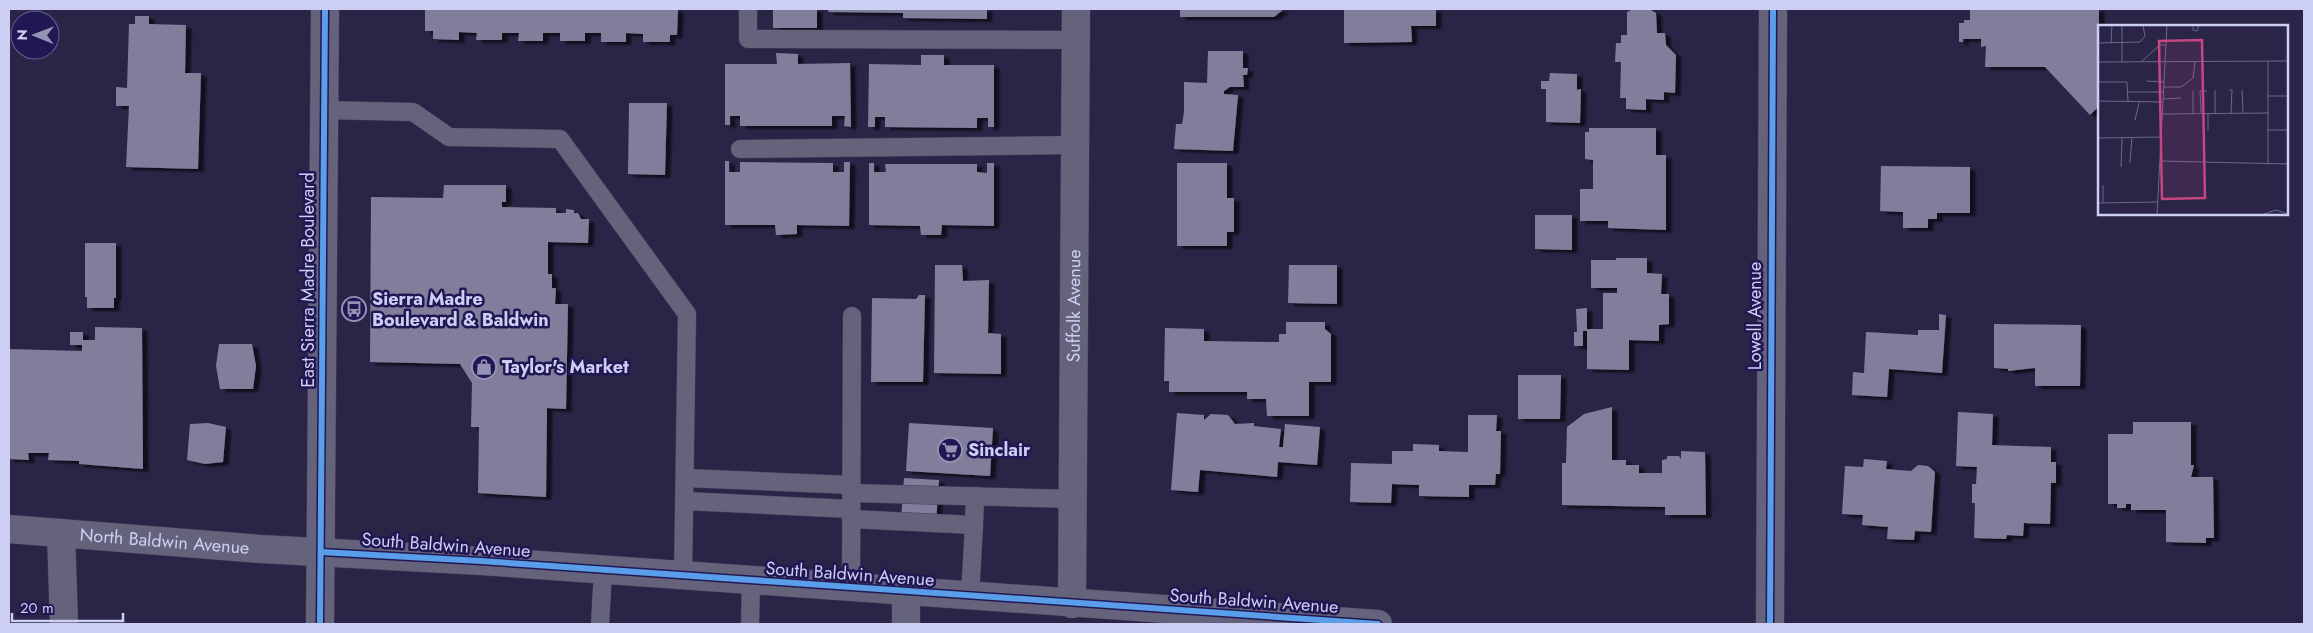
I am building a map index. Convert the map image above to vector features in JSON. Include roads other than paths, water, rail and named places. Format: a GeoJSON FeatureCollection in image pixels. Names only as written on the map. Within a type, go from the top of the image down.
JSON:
{"type":"FeatureCollection","features":[{"type":"Feature","properties":{"kind":"street","name":"East Sierra Madre Boulevard"},"geometry":{"type":"LineString","coordinates":[[320,624],[324,9]]}},
{"type":"Feature","properties":{"kind":"street","name":"Suffolk Avenue"},"geometry":{"type":"LineString","coordinates":[[1072,604],[1076,9]]}},
{"type":"Feature","properties":{"kind":"street","name":"Lowell Avenue"},"geometry":{"type":"LineString","coordinates":[[1770,624],[1773,9]]}},
{"type":"Feature","properties":{"kind":"street","name":"North Baldwin Avenue"},"geometry":{"type":"LineString","coordinates":[[9,529],[320,552]]}},
{"type":"Feature","properties":{"kind":"street"},"geometry":{"type":"LineString","coordinates":[[61,533],[64,624]]}},
{"type":"Feature","properties":{"kind":"street","name":"South Baldwin Avenue"},"geometry":{"type":"LineString","coordinates":[[320,552],[1378,624]]}},
{"type":"Feature","properties":{"kind":"street"},"geometry":{"type":"LineString","coordinates":[[906,593],[906,624]]}},
{"type":"Feature","properties":{"kind":"lane"},"geometry":{"type":"LineString","coordinates":[[748,9],[748,38],[1076,40]]}},
{"type":"Feature","properties":{"kind":"lane"},"geometry":{"type":"LineString","coordinates":[[324,110],[413,112],[450,137],[560,140],[687,314],[683,577]]}},
{"type":"Feature","properties":{"kind":"lane"},"geometry":{"type":"LineString","coordinates":[[740,149],[1075,145]]}},
{"type":"Feature","properties":{"kind":"lane"},"geometry":{"type":"LineString","coordinates":[[850,589],[852,316]]}},
{"type":"Feature","properties":{"kind":"lane"},"geometry":{"type":"LineString","coordinates":[[686,478],[851,502],[974,525]]}},
{"type":"Feature","properties":{"kind":"lane"},"geometry":{"type":"LineString","coordinates":[[685,501],[851,502],[975,496],[1073,499]]}},
{"type":"Feature","properties":{"kind":"lane"},"geometry":{"type":"LineString","coordinates":[[970,597],[975,496]]}},
{"type":"Feature","properties":{"kind":"lane"},"geometry":{"type":"LineString","coordinates":[[600,624],[602,570]]}},
{"type":"Feature","properties":{"kind":"lane"},"geometry":{"type":"LineString","coordinates":[[750,624],[751,582]]}},
{"type":"Feature","properties":{"kind":"place","name":"Sierra Madre Boulevard & Baldwin"},"geometry":{"type":"Point","coordinates":[354,309]}},
{"type":"Feature","properties":{"kind":"place","name":"Taylor's Market"},"geometry":{"type":"Point","coordinates":[484,367]}},
{"type":"Feature","properties":{"kind":"place","name":"Sinclair"},"geometry":{"type":"Point","coordinates":[950,450]}}]}
